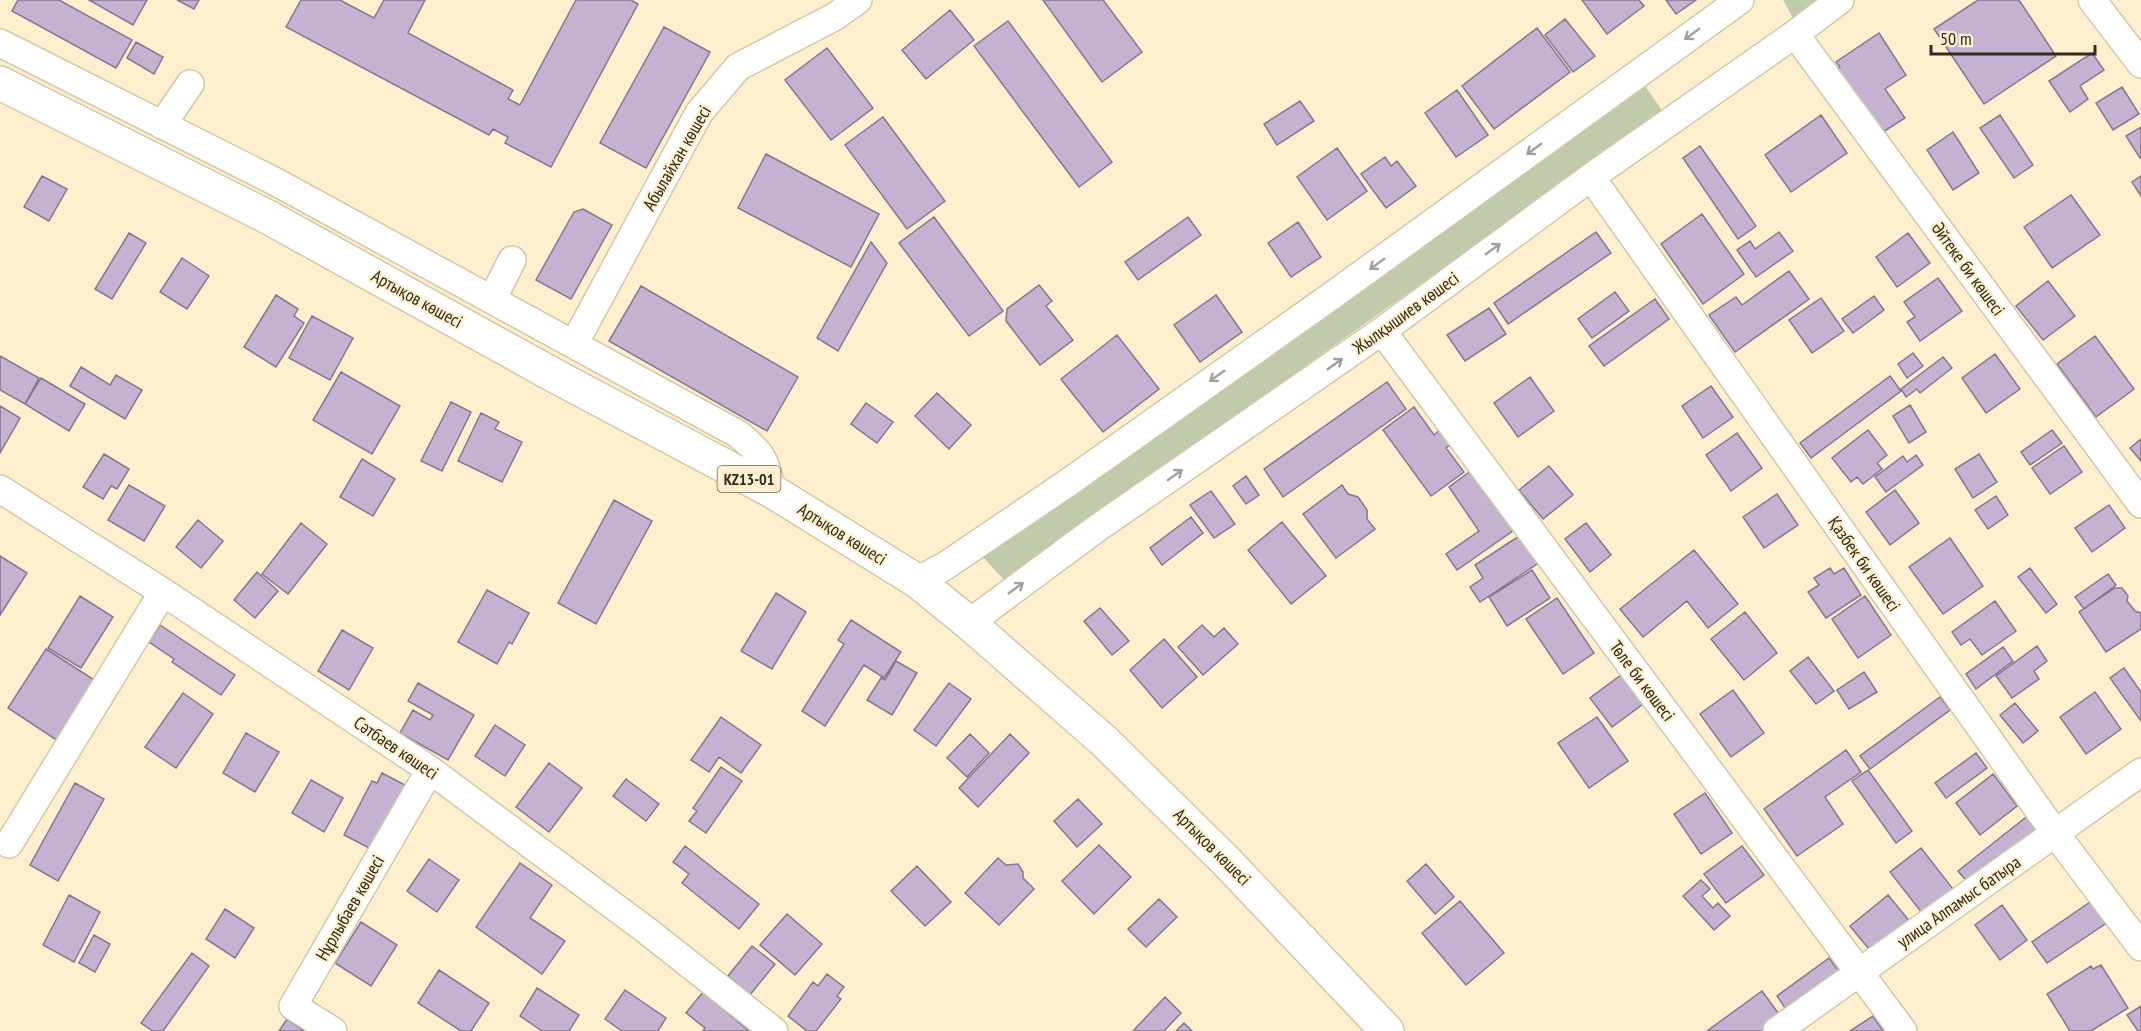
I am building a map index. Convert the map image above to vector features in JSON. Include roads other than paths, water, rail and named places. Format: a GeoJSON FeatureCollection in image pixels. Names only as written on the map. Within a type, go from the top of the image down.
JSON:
{"type":"FeatureCollection","features":[{"type":"Feature","properties":{"kind":"highway","name":"Артықов көшесі"},"geometry":{"type":"LineString","coordinates":[[0,82],[266,216],[557,377],[772,491],[916,580],[969,623],[1121,757],[1227,861],[1387,1031]]}},
{"type":"Feature","properties":{"kind":"street","name":"Абылайхан көшесі"},"geometry":{"type":"LineString","coordinates":[[574,344],[699,113],[738,67],[834,17],[858,0]]}},
{"type":"Feature","properties":{"kind":"street"},"geometry":{"type":"LineString","coordinates":[[916,580],[945,566],[1069,482],[1347,285],[1740,0]]}},
{"type":"Feature","properties":{"kind":"street","name":"Жылқышиев көшесі"},"geometry":{"type":"LineString","coordinates":[[969,623],[1096,530],[1382,331],[1591,177],[1840,0]]}},
{"type":"Feature","properties":{"kind":"street"},"geometry":{"type":"LineString","coordinates":[[2092,0],[2141,64]]}},
{"type":"Feature","properties":{"kind":"street","name":"Әйтеке би көшесі"},"geometry":{"type":"LineString","coordinates":[[1795,34],[2141,504]]}},
{"type":"Feature","properties":{"kind":"street"},"geometry":{"type":"LineString","coordinates":[[0,43],[276,183],[738,434],[758,450],[764,460],[772,491]]}},
{"type":"Feature","properties":{"kind":"street"},"geometry":{"type":"LineString","coordinates":[[162,125],[190,84]]}},
{"type":"Feature","properties":{"kind":"street","name":"Қазбек би көшесі"},"geometry":{"type":"LineString","coordinates":[[1591,177],[2055,833],[2141,947]]}},
{"type":"Feature","properties":{"kind":"street"},"geometry":{"type":"LineString","coordinates":[[492,300],[512,260]]}},
{"type":"Feature","properties":{"kind":"street","name":"Төле би көшесі"},"geometry":{"type":"LineString","coordinates":[[1382,331],[1902,1031]]}},
{"type":"Feature","properties":{"kind":"street","name":"Сәтбаев көшесі"},"geometry":{"type":"LineString","coordinates":[[0,489],[163,592],[430,770],[646,930],[774,1031]]}},
{"type":"Feature","properties":{"kind":"street"},"geometry":{"type":"LineString","coordinates":[[9,844],[163,592]]}},
{"type":"Feature","properties":{"kind":"street","name":"Нұрлыбаев көшесі"},"geometry":{"type":"LineString","coordinates":[[333,1031],[293,1006],[430,770]]}},
{"type":"Feature","properties":{"kind":"street","name":"улица Алпамыс батыра"},"geometry":{"type":"LineString","coordinates":[[1778,1031],[2141,772]]}}]}
